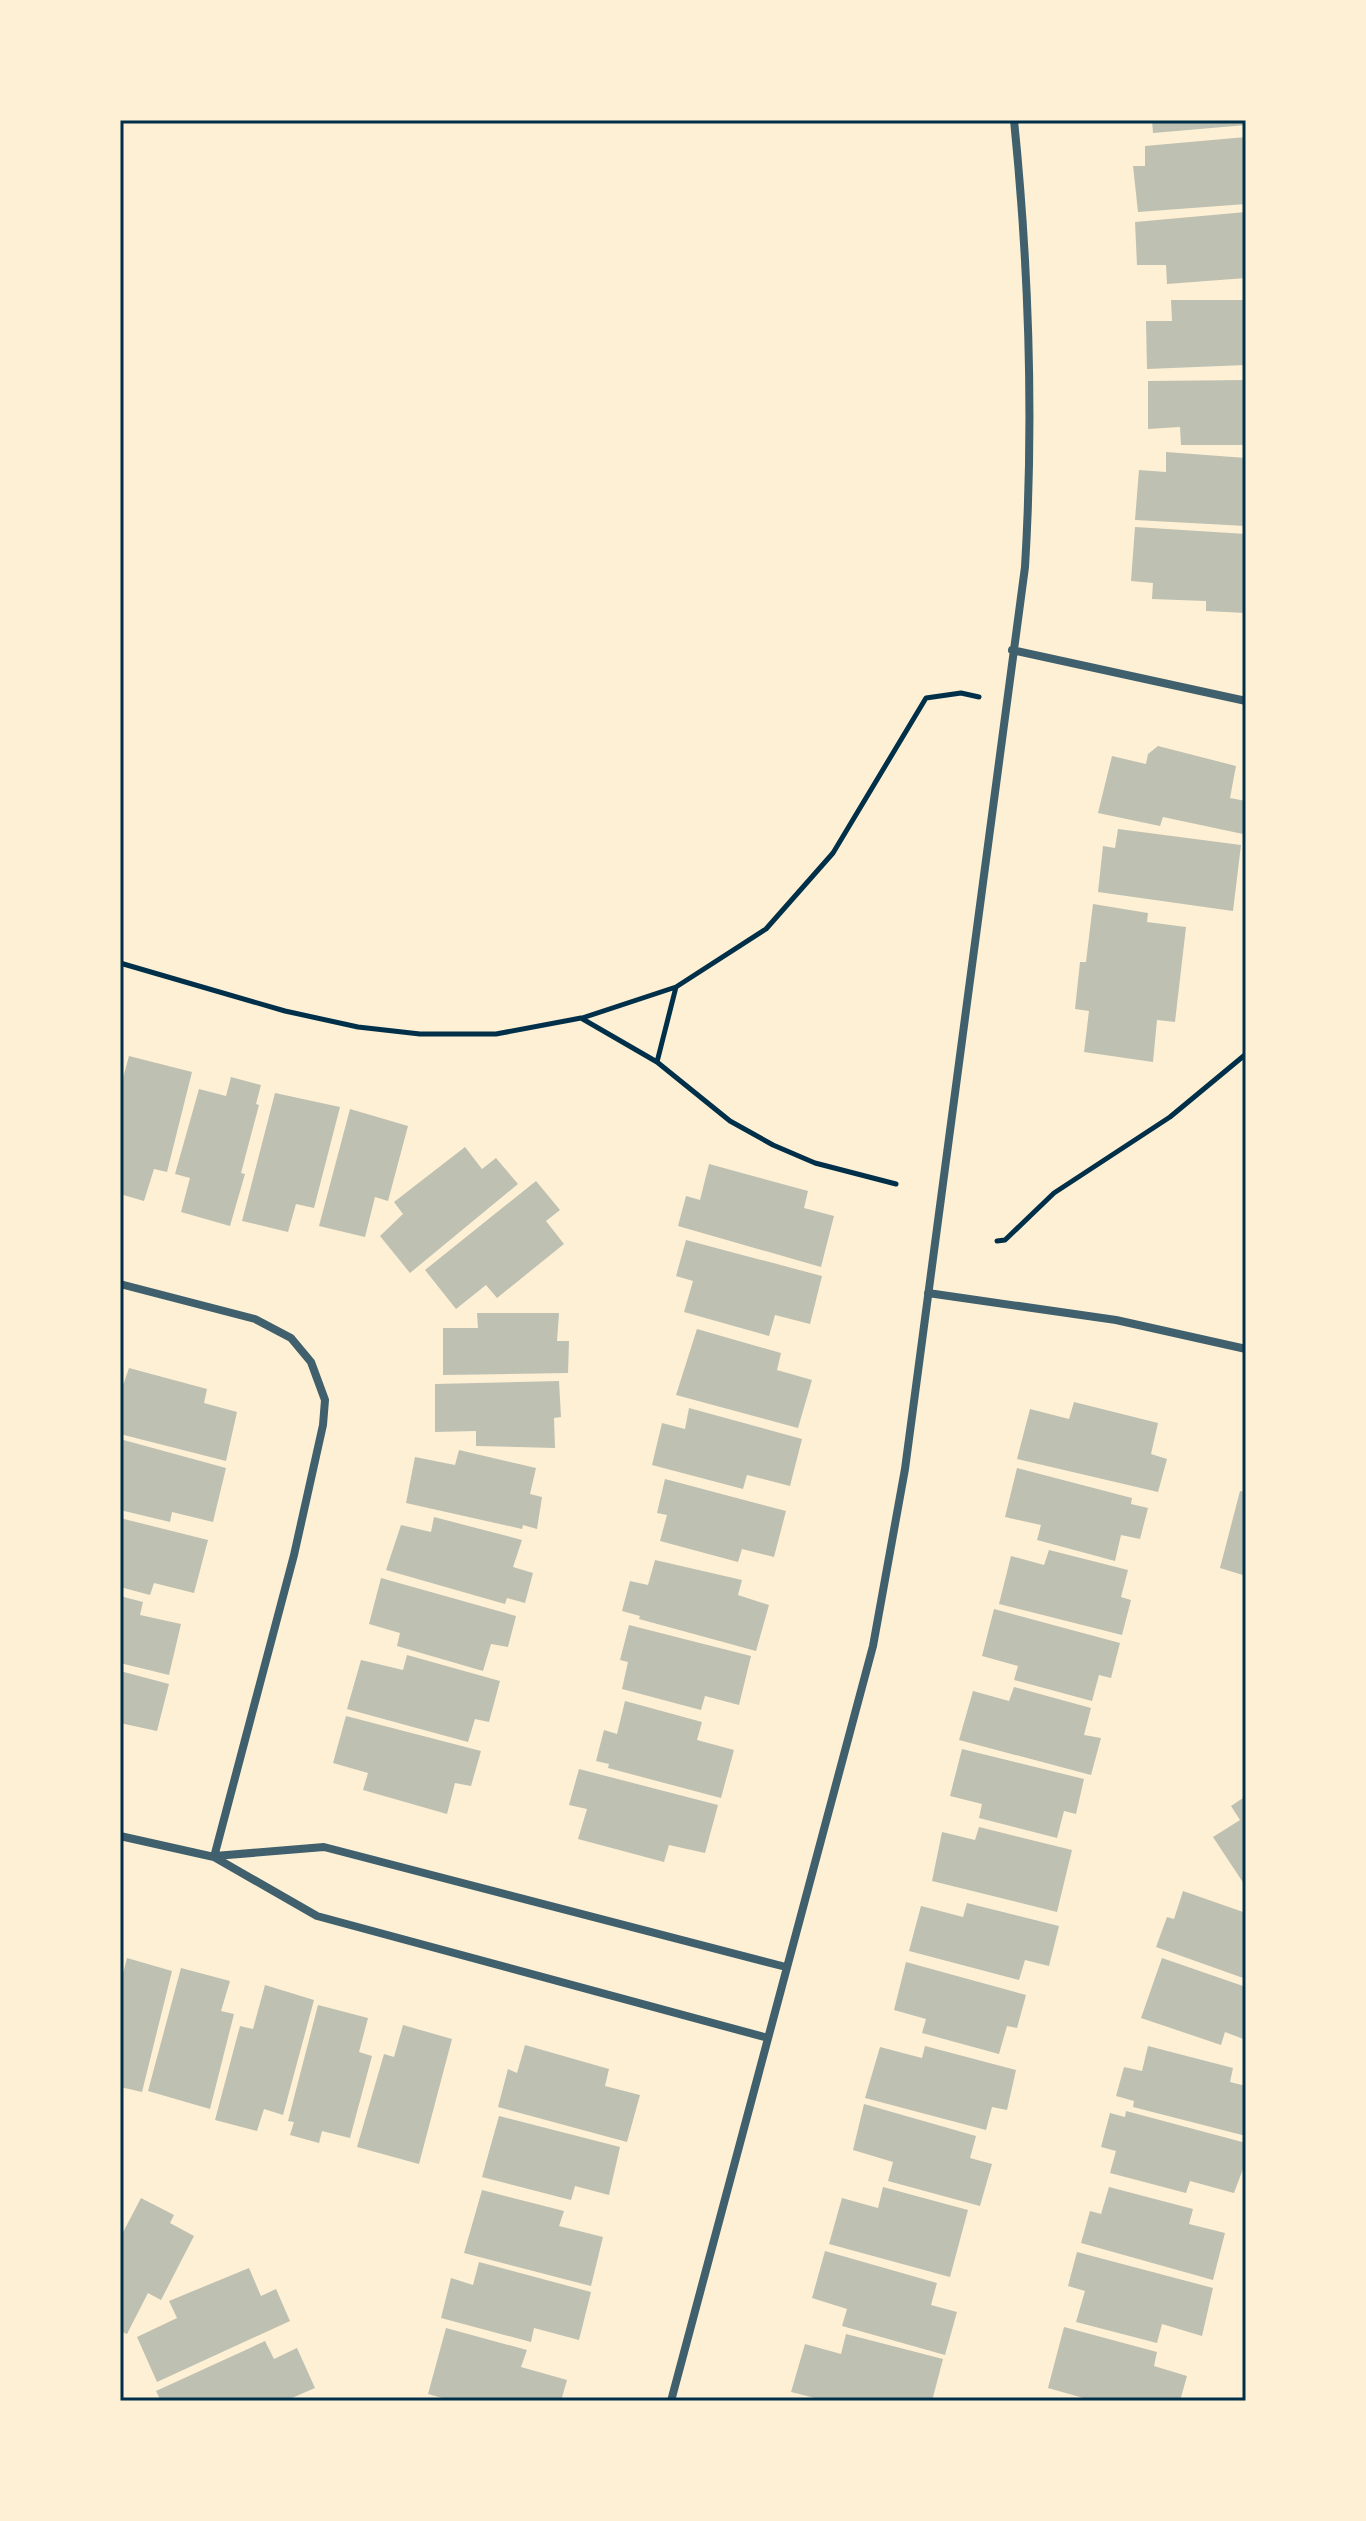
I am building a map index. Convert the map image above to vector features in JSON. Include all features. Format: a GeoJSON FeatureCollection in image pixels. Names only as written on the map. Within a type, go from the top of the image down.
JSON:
{"type":"FeatureCollection","features":[{"type":"Feature","properties":{"kind":"street"},"geometry":{"type":"LineString","coordinates":[[671,2401],[873,1646],[905,1469],[1025,567],[1031,467],[1025,235],[1014,120]]}},
{"type":"Feature","properties":{"kind":"street"},"geometry":{"type":"LineString","coordinates":[[1012,650],[1246,701]]}},
{"type":"Feature","properties":{"kind":"street"},"geometry":{"type":"LineString","coordinates":[[120,1284],[255,1319],[291,1338],[311,1362],[325,1400],[323,1425],[294,1555],[214,1857]]}},
{"type":"Feature","properties":{"kind":"street"},"geometry":{"type":"LineString","coordinates":[[928,1293],[1116,1320],[1246,1349]]}},
{"type":"Feature","properties":{"kind":"street"},"geometry":{"type":"LineString","coordinates":[[120,1836],[214,1857],[317,1916],[768,2038]]}},
{"type":"Feature","properties":{"kind":"street"},"geometry":{"type":"LineString","coordinates":[[214,1857],[324,1847],[786,1967]]}},
{"type":"Feature","properties":{"kind":"path"},"geometry":{"type":"LineString","coordinates":[[120,963],[285,1011],[405,1033],[455,1036],[496,1034],[581,1018],[676,987],[766,929],[833,853],[926,698],[961,693],[1006,702]]}},
{"type":"Feature","properties":{"kind":"path"},"geometry":{"type":"LineString","coordinates":[[657,1062],[676,987]]}},
{"type":"Feature","properties":{"kind":"path"},"geometry":{"type":"LineString","coordinates":[[581,1018],[657,1062],[730,1121],[773,1145],[815,1163],[896,1184]]}},
{"type":"Feature","properties":{"kind":"path"},"geometry":{"type":"LineString","coordinates":[[997,1241],[1005,1240],[1054,1193],[1170,1117],[1246,1054]]}},
{"type":"Feature","properties":{"kind":"building"},"geometry":{"type":"Polygon","coordinates":[[[1152,120],[1246,120],[1246,125],[1153,133],[1152,120]]]}},
{"type":"Feature","properties":{"kind":"building"},"geometry":{"type":"Polygon","coordinates":[[[1246,137],[1246,204],[1138,212],[1133,166],[1145,166],[1145,146],[1246,137]]]}},
{"type":"Feature","properties":{"kind":"building"},"geometry":{"type":"Polygon","coordinates":[[[1246,212],[1246,278],[1167,284],[1166,265],[1137,265],[1135,222],[1246,212]]]}},
{"type":"Feature","properties":{"kind":"building"},"geometry":{"type":"Polygon","coordinates":[[[1171,300],[1246,300],[1246,365],[1147,369],[1146,321],[1172,321],[1171,300]]]}},
{"type":"Feature","properties":{"kind":"building"},"geometry":{"type":"Polygon","coordinates":[[[1246,380],[1246,445],[1181,445],[1180,427],[1148,429],[1148,381],[1246,380]]]}},
{"type":"Feature","properties":{"kind":"building"},"geometry":{"type":"Polygon","coordinates":[[[1166,452],[1246,458],[1246,526],[1135,520],[1139,470],[1166,472],[1166,452]]]}},
{"type":"Feature","properties":{"kind":"building"},"geometry":{"type":"Polygon","coordinates":[[[1135,527],[1246,534],[1246,613],[1206,611],[1206,601],[1152,599],[1153,583],[1131,581],[1135,527]]]}},
{"type":"Feature","properties":{"kind":"building"},"geometry":{"type":"Polygon","coordinates":[[[1158,746],[1236,766],[1230,798],[1246,801],[1243,834],[1163,817],[1160,826],[1098,813],[1112,756],[1146,764],[1148,754],[1158,746]]]}},
{"type":"Feature","properties":{"kind":"building"},"geometry":{"type":"Polygon","coordinates":[[[1118,829],[1241,845],[1233,911],[1098,892],[1103,846],[1115,848],[1118,829]]]}},
{"type":"Feature","properties":{"kind":"building"},"geometry":{"type":"Polygon","coordinates":[[[1093,904],[1148,913],[1147,922],[1186,927],[1175,1022],[1157,1020],[1153,1062],[1084,1052],[1089,1011],[1075,1009],[1080,962],[1086,962],[1093,904]]]}},
{"type":"Feature","properties":{"kind":"building"},"geometry":{"type":"Polygon","coordinates":[[[129,1056],[192,1072],[167,1172],[154,1169],[144,1201],[120,1194],[120,1089],[129,1056]]]}},
{"type":"Feature","properties":{"kind":"building"},"geometry":{"type":"Polygon","coordinates":[[[231,1077],[261,1085],[256,1104],[259,1105],[241,1173],[245,1174],[230,1226],[181,1212],[190,1178],[175,1174],[199,1089],[226,1096],[231,1077]]]}},
{"type":"Feature","properties":{"kind":"building"},"geometry":{"type":"Polygon","coordinates":[[[275,1093],[340,1107],[314,1208],[296,1204],[288,1232],[242,1221],[275,1093]]]}},
{"type":"Feature","properties":{"kind":"building"},"geometry":{"type":"Polygon","coordinates":[[[350,1109],[408,1126],[388,1201],[375,1197],[365,1237],[319,1226],[350,1109]]]}},
{"type":"Feature","properties":{"kind":"building"},"geometry":{"type":"Polygon","coordinates":[[[465,1147],[482,1169],[496,1158],[518,1184],[410,1273],[380,1236],[403,1214],[394,1202],[465,1147]]]}},
{"type":"Feature","properties":{"kind":"building"},"geometry":{"type":"Polygon","coordinates":[[[709,1164],[808,1191],[804,1208],[834,1216],[821,1267],[678,1226],[686,1196],[700,1200],[709,1164]]]}},
{"type":"Feature","properties":{"kind":"building"},"geometry":{"type":"Polygon","coordinates":[[[536,1181],[560,1210],[546,1221],[564,1244],[497,1298],[486,1285],[456,1309],[425,1270],[536,1181]]]}},
{"type":"Feature","properties":{"kind":"building"},"geometry":{"type":"Polygon","coordinates":[[[686,1240],[822,1276],[810,1324],[775,1315],[769,1336],[684,1312],[693,1281],[676,1276],[686,1240]]]}},
{"type":"Feature","properties":{"kind":"building"},"geometry":{"type":"Polygon","coordinates":[[[477,1313],[559,1313],[557,1341],[569,1341],[568,1373],[443,1375],[443,1328],[478,1328],[477,1313]]]}},
{"type":"Feature","properties":{"kind":"building"},"geometry":{"type":"Polygon","coordinates":[[[697,1329],[781,1353],[777,1370],[812,1380],[798,1428],[676,1395],[697,1329]]]}},
{"type":"Feature","properties":{"kind":"building"},"geometry":{"type":"Polygon","coordinates":[[[129,1368],[207,1389],[204,1403],[237,1412],[226,1461],[120,1434],[120,1394],[129,1368]]]}},
{"type":"Feature","properties":{"kind":"building"},"geometry":{"type":"Polygon","coordinates":[[[559,1381],[561,1417],[554,1418],[555,1448],[476,1446],[476,1431],[435,1432],[435,1384],[559,1381]]]}},
{"type":"Feature","properties":{"kind":"building"},"geometry":{"type":"Polygon","coordinates":[[[1074,1402],[1158,1423],[1151,1454],[1167,1459],[1158,1492],[1017,1459],[1030,1409],[1069,1419],[1074,1402]]]}},
{"type":"Feature","properties":{"kind":"building"},"geometry":{"type":"Polygon","coordinates":[[[689,1408],[802,1439],[790,1486],[747,1475],[743,1489],[652,1465],[662,1423],[685,1429],[689,1408]]]}},
{"type":"Feature","properties":{"kind":"building"},"geometry":{"type":"Polygon","coordinates":[[[120,1439],[226,1468],[213,1522],[172,1512],[170,1522],[120,1510],[120,1439]]]}},
{"type":"Feature","properties":{"kind":"building"},"geometry":{"type":"Polygon","coordinates":[[[459,1450],[536,1468],[530,1494],[542,1497],[537,1529],[523,1525],[522,1529],[406,1503],[415,1457],[455,1465],[459,1450]]]}},
{"type":"Feature","properties":{"kind":"building"},"geometry":{"type":"Polygon","coordinates":[[[1017,1468],[1132,1498],[1131,1504],[1148,1508],[1140,1539],[1121,1535],[1115,1561],[1037,1540],[1041,1525],[1005,1517],[1017,1468]]]}},
{"type":"Feature","properties":{"kind":"building"},"geometry":{"type":"Polygon","coordinates":[[[665,1479],[786,1511],[774,1557],[742,1549],[738,1562],[660,1541],[667,1515],[657,1513],[665,1479]]]}},
{"type":"Feature","properties":{"kind":"building"},"geometry":{"type":"Polygon","coordinates":[[[1240,1491],[1246,1492],[1246,1576],[1220,1568],[1240,1491]]]}},
{"type":"Feature","properties":{"kind":"building"},"geometry":{"type":"Polygon","coordinates":[[[434,1517],[522,1540],[513,1567],[533,1573],[525,1603],[507,1598],[505,1604],[386,1570],[401,1525],[431,1532],[434,1517]]]}},
{"type":"Feature","properties":{"kind":"building"},"geometry":{"type":"Polygon","coordinates":[[[120,1518],[208,1540],[194,1593],[154,1583],[150,1595],[120,1587],[120,1518]]]}},
{"type":"Feature","properties":{"kind":"building"},"geometry":{"type":"Polygon","coordinates":[[[1049,1550],[1128,1570],[1121,1597],[1131,1600],[1122,1635],[999,1604],[1011,1556],[1044,1565],[1049,1550]]]}},
{"type":"Feature","properties":{"kind":"building"},"geometry":{"type":"Polygon","coordinates":[[[655,1560],[742,1580],[738,1595],[769,1605],[756,1651],[639,1619],[640,1616],[622,1611],[630,1581],[648,1585],[655,1560]]]}},
{"type":"Feature","properties":{"kind":"building"},"geometry":{"type":"Polygon","coordinates":[[[381,1578],[516,1616],[508,1647],[491,1644],[483,1671],[397,1646],[400,1633],[369,1624],[381,1578]]]}},
{"type":"Feature","properties":{"kind":"building"},"geometry":{"type":"Polygon","coordinates":[[[120,1596],[143,1602],[140,1615],[181,1624],[169,1675],[120,1663],[120,1596]]]}},
{"type":"Feature","properties":{"kind":"building"},"geometry":{"type":"Polygon","coordinates":[[[994,1609],[1120,1643],[1111,1678],[1099,1675],[1092,1701],[1014,1680],[1018,1666],[982,1656],[994,1609]]]}},
{"type":"Feature","properties":{"kind":"building"},"geometry":{"type":"Polygon","coordinates":[[[629,1625],[751,1656],[739,1705],[705,1696],[701,1710],[622,1689],[628,1662],[620,1660],[629,1625]]]}},
{"type":"Feature","properties":{"kind":"building"},"geometry":{"type":"Polygon","coordinates":[[[407,1655],[500,1681],[489,1722],[475,1719],[468,1742],[347,1709],[361,1660],[403,1670],[407,1655]]]}},
{"type":"Feature","properties":{"kind":"building"},"geometry":{"type":"Polygon","coordinates":[[[120,1671],[169,1684],[157,1731],[120,1723],[120,1671]]]}},
{"type":"Feature","properties":{"kind":"building"},"geometry":{"type":"Polygon","coordinates":[[[1014,1687],[1091,1708],[1084,1735],[1101,1738],[1091,1775],[959,1740],[973,1691],[1009,1701],[1014,1687]]]}},
{"type":"Feature","properties":{"kind":"building"},"geometry":{"type":"Polygon","coordinates":[[[625,1701],[702,1722],[697,1740],[734,1750],[721,1798],[608,1768],[609,1764],[596,1761],[604,1730],[617,1734],[625,1701]]]}},
{"type":"Feature","properties":{"kind":"building"},"geometry":{"type":"Polygon","coordinates":[[[346,1716],[481,1751],[471,1786],[455,1783],[447,1814],[363,1790],[368,1773],[333,1763],[346,1716]]]}},
{"type":"Feature","properties":{"kind":"building"},"geometry":{"type":"Polygon","coordinates":[[[962,1749],[1084,1779],[1076,1814],[1064,1811],[1057,1838],[979,1818],[982,1804],[950,1796],[962,1749]]]}},
{"type":"Feature","properties":{"kind":"building"},"geometry":{"type":"Polygon","coordinates":[[[579,1769],[718,1805],[705,1853],[669,1845],[664,1862],[578,1839],[587,1809],[569,1805],[579,1769]]]}},
{"type":"Feature","properties":{"kind":"building"},"geometry":{"type":"Polygon","coordinates":[[[1246,1796],[1246,1887],[1213,1837],[1240,1820],[1231,1806],[1246,1796]]]}},
{"type":"Feature","properties":{"kind":"building"},"geometry":{"type":"Polygon","coordinates":[[[979,1827],[1072,1850],[1057,1912],[932,1881],[942,1832],[975,1840],[979,1827]]]}},
{"type":"Feature","properties":{"kind":"building"},"geometry":{"type":"Polygon","coordinates":[[[1183,1891],[1246,1913],[1246,1979],[1156,1947],[1167,1917],[1174,1919],[1183,1891]]]}},
{"type":"Feature","properties":{"kind":"building"},"geometry":{"type":"Polygon","coordinates":[[[967,1903],[1059,1926],[1049,1966],[1025,1960],[1019,1980],[909,1951],[921,1906],[963,1917],[967,1903]]]}},
{"type":"Feature","properties":{"kind":"building"},"geometry":{"type":"Polygon","coordinates":[[[127,1958],[172,1971],[142,2092],[120,2087],[120,1985],[127,1958]]]}},
{"type":"Feature","properties":{"kind":"building"},"geometry":{"type":"Polygon","coordinates":[[[1162,1958],[1246,1987],[1246,2040],[1225,2032],[1221,2045],[1141,2018],[1162,1958]]]}},
{"type":"Feature","properties":{"kind":"building"},"geometry":{"type":"Polygon","coordinates":[[[906,1962],[1026,1995],[1017,2028],[1007,2026],[999,2054],[922,2033],[926,2019],[894,2010],[906,1962]]]}},
{"type":"Feature","properties":{"kind":"building"},"geometry":{"type":"Polygon","coordinates":[[[181,1968],[230,1981],[221,2011],[234,2014],[210,2109],[148,2091],[181,1968]]]}},
{"type":"Feature","properties":{"kind":"building"},"geometry":{"type":"Polygon","coordinates":[[[265,1985],[314,2000],[283,2115],[264,2109],[257,2131],[215,2120],[240,2026],[253,2029],[265,1985]]]}},
{"type":"Feature","properties":{"kind":"building"},"geometry":{"type":"Polygon","coordinates":[[[318,2005],[368,2018],[359,2052],[372,2056],[350,2138],[322,2131],[319,2143],[290,2135],[294,2122],[288,2121],[318,2005]]]}},
{"type":"Feature","properties":{"kind":"building"},"geometry":{"type":"Polygon","coordinates":[[[403,2025],[452,2039],[419,2164],[357,2147],[384,2054],[394,2057],[403,2025]]]}},
{"type":"Feature","properties":{"kind":"building"},"geometry":{"type":"Polygon","coordinates":[[[525,2045],[609,2069],[605,2086],[640,2095],[627,2142],[498,2107],[508,2069],[517,2073],[525,2045]]]}},
{"type":"Feature","properties":{"kind":"building"},"geometry":{"type":"Polygon","coordinates":[[[925,2046],[1016,2070],[1007,2110],[992,2107],[986,2130],[865,2098],[880,2047],[922,2058],[925,2046]]]}},
{"type":"Feature","properties":{"kind":"building"},"geometry":{"type":"Polygon","coordinates":[[[1148,2046],[1233,2068],[1230,2082],[1246,2086],[1246,2136],[1133,2107],[1134,2101],[1116,2096],[1124,2067],[1142,2071],[1148,2046]]]}},
{"type":"Feature","properties":{"kind":"building"},"geometry":{"type":"Polygon","coordinates":[[[864,2104],[976,2136],[970,2158],[992,2164],[980,2206],[888,2181],[893,2162],[853,2150],[864,2104]]]}},
{"type":"Feature","properties":{"kind":"building"},"geometry":{"type":"Polygon","coordinates":[[[1126,2111],[1246,2143],[1246,2161],[1234,2193],[1190,2181],[1186,2193],[1110,2173],[1116,2151],[1101,2147],[1110,2113],[1125,2117],[1126,2111]]]}},
{"type":"Feature","properties":{"kind":"building"},"geometry":{"type":"Polygon","coordinates":[[[499,2116],[620,2147],[609,2195],[575,2186],[571,2200],[482,2177],[499,2116]]]}},
{"type":"Feature","properties":{"kind":"building"},"geometry":{"type":"Polygon","coordinates":[[[883,2187],[968,2210],[950,2277],[829,2244],[842,2198],[878,2208],[883,2187]]]}},
{"type":"Feature","properties":{"kind":"building"},"geometry":{"type":"Polygon","coordinates":[[[1109,2187],[1193,2209],[1189,2224],[1225,2233],[1213,2280],[1081,2243],[1090,2211],[1101,2214],[1109,2187]]]}},
{"type":"Feature","properties":{"kind":"building"},"geometry":{"type":"Polygon","coordinates":[[[482,2190],[564,2211],[559,2226],[603,2237],[591,2286],[464,2253],[482,2190]]]}},
{"type":"Feature","properties":{"kind":"building"},"geometry":{"type":"Polygon","coordinates":[[[141,2198],[174,2215],[170,2223],[194,2236],[161,2300],[148,2293],[127,2334],[120,2331],[120,2238],[141,2198]]]}},
{"type":"Feature","properties":{"kind":"building"},"geometry":{"type":"Polygon","coordinates":[[[825,2251],[937,2283],[931,2305],[957,2312],[945,2355],[842,2326],[847,2309],[812,2298],[825,2251]]]}},
{"type":"Feature","properties":{"kind":"building"},"geometry":{"type":"Polygon","coordinates":[[[1077,2252],[1213,2288],[1202,2336],[1162,2324],[1157,2343],[1076,2322],[1085,2291],[1068,2286],[1077,2252]]]}},
{"type":"Feature","properties":{"kind":"building"},"geometry":{"type":"Polygon","coordinates":[[[479,2262],[591,2292],[579,2340],[534,2328],[531,2342],[441,2318],[451,2278],[473,2285],[479,2262]]]}},
{"type":"Feature","properties":{"kind":"building"},"geometry":{"type":"Polygon","coordinates":[[[249,2268],[261,2296],[276,2289],[290,2321],[157,2382],[137,2337],[177,2318],[169,2301],[249,2268]]]}},
{"type":"Feature","properties":{"kind":"building"},"geometry":{"type":"Polygon","coordinates":[[[1064,2327],[1157,2352],[1154,2366],[1187,2376],[1180,2401],[1094,2401],[1048,2388],[1064,2327]]]}},
{"type":"Feature","properties":{"kind":"building"},"geometry":{"type":"Polygon","coordinates":[[[446,2328],[527,2350],[521,2367],[567,2380],[561,2401],[453,2401],[428,2394],[446,2328]]]}},
{"type":"Feature","properties":{"kind":"building"},"geometry":{"type":"Polygon","coordinates":[[[846,2334],[943,2359],[932,2401],[827,2401],[791,2392],[805,2344],[841,2354],[846,2334]]]}},
{"type":"Feature","properties":{"kind":"building"},"geometry":{"type":"Polygon","coordinates":[[[265,2341],[274,2359],[297,2348],[315,2388],[285,2401],[161,2401],[156,2391],[265,2341]]]}}]}
